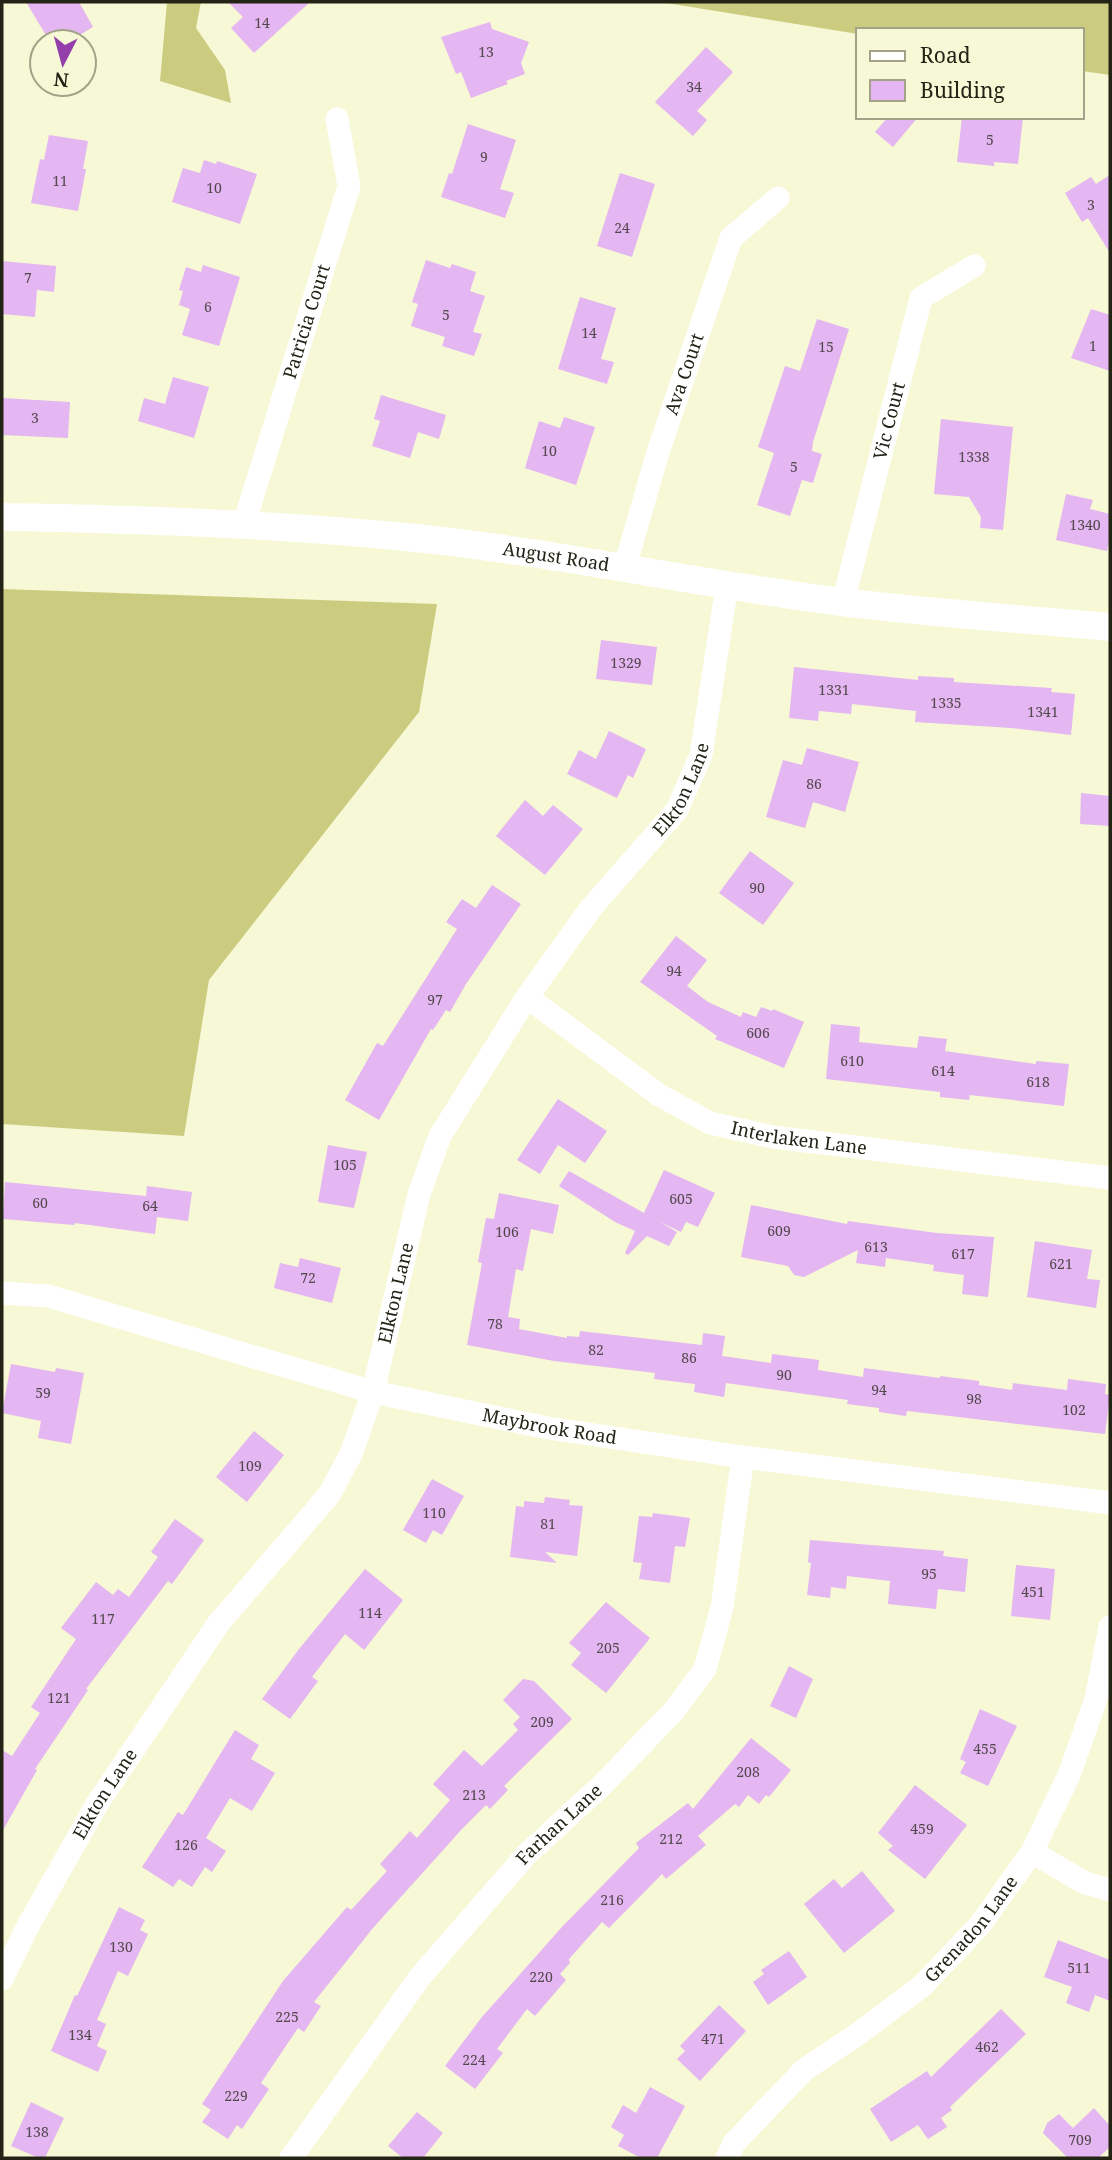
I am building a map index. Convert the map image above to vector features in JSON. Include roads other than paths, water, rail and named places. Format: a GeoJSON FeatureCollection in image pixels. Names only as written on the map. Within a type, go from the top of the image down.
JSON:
{"type":"FeatureCollection","features":[{"type":"Feature","properties":{"kind":"street","name":"Patricia Court"},"geometry":{"type":"LineString","coordinates":[[244,524],[349,186],[337,119]]}},
{"type":"Feature","properties":{"kind":"street","name":"Ava Court"},"geometry":{"type":"LineString","coordinates":[[624,570],[658,452],[731,239],[778,198]]}},
{"type":"Feature","properties":{"kind":"street","name":"Vic Court"},"geometry":{"type":"LineString","coordinates":[[843,602],[920,298],[974,266]]}},
{"type":"Feature","properties":{"kind":"street","name":"August Road"},"geometry":{"type":"LineString","coordinates":[[2,517],[244,524],[415,538],[843,602],[1110,627]]}},
{"type":"Feature","properties":{"kind":"street","name":"Elkton Lane"},"geometry":{"type":"LineString","coordinates":[[2,1979],[28,1926],[97,1804],[218,1624],[329,1495],[351,1454],[373,1392],[419,1194],[440,1136],[527,997],[591,908],[677,810],[701,755],[727,585]]}},
{"type":"Feature","properties":{"kind":"street","name":"Interlaken Lane"},"geometry":{"type":"LineString","coordinates":[[527,997],[659,1095],[710,1122],[773,1137],[1110,1178]]}},
{"type":"Feature","properties":{"kind":"street","name":"Maybrook Road"},"geometry":{"type":"LineString","coordinates":[[2,1293],[48,1296],[373,1392],[548,1428],[743,1457],[1110,1503]]}},
{"type":"Feature","properties":{"kind":"street","name":"Farhan Lane"},"geometry":{"type":"LineString","coordinates":[[291,2158],[419,1977],[526,1855],[601,1786],[673,1712],[705,1669],[722,1607],[743,1457]]}},
{"type":"Feature","properties":{"kind":"street","name":"Grenadon Lane"},"geometry":{"type":"LineString","coordinates":[[727,2158],[734,2143],[804,2070],[922,1986],[980,1925],[1032,1852],[1069,1775],[1096,1699],[1110,1627]]}},
{"type":"Feature","properties":{"kind":"street"},"geometry":{"type":"LineString","coordinates":[[1032,1852],[1085,1883],[1110,1890]]}}]}
